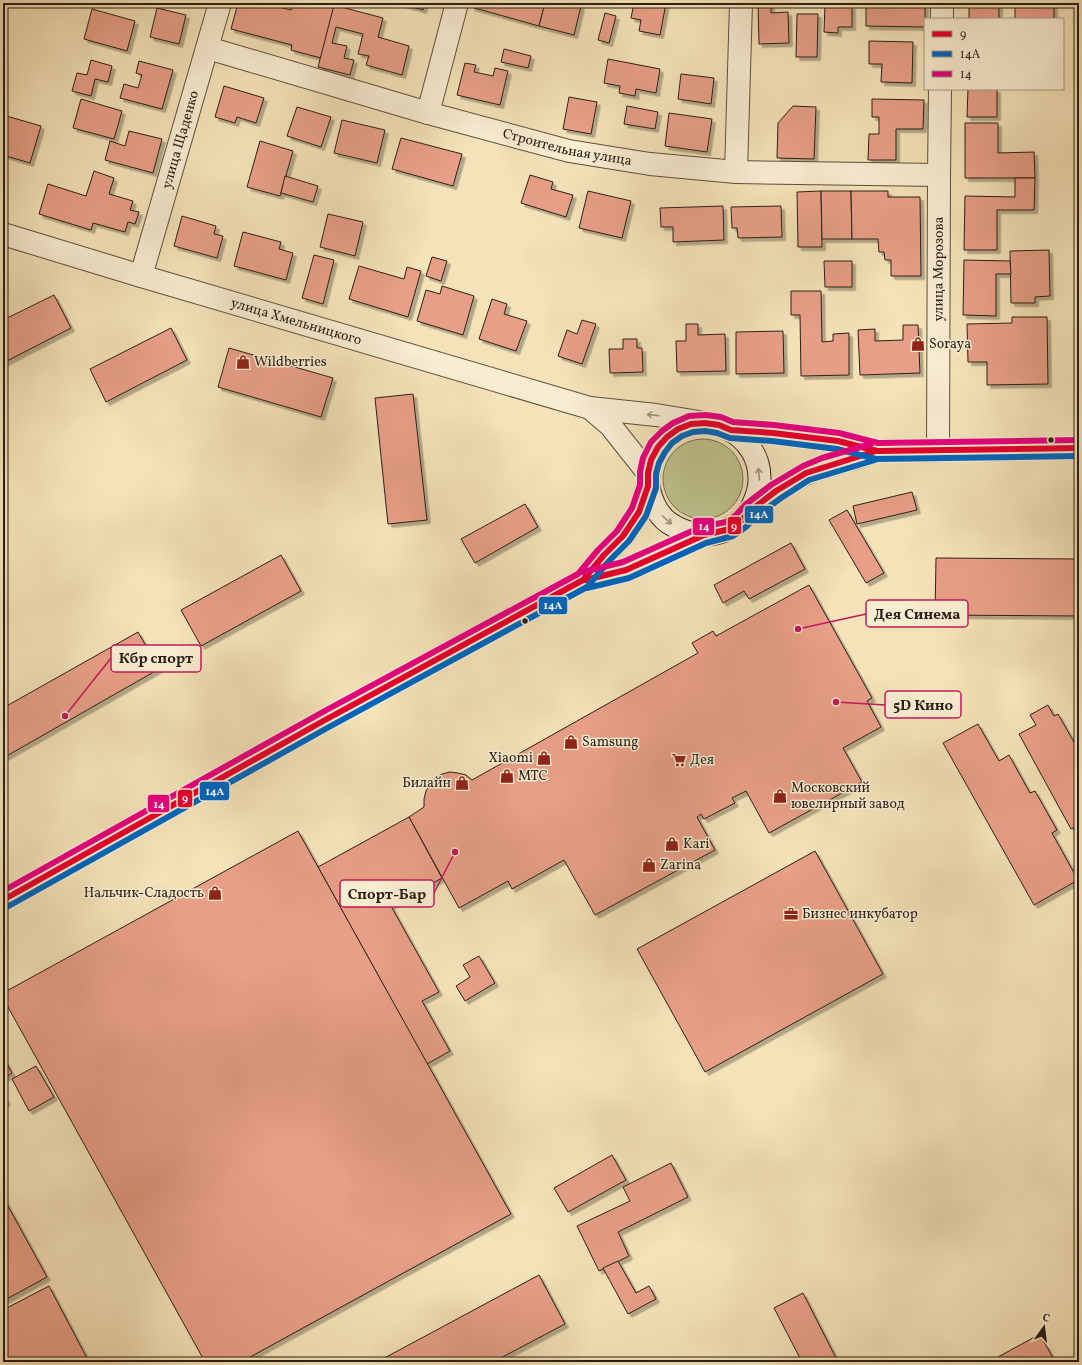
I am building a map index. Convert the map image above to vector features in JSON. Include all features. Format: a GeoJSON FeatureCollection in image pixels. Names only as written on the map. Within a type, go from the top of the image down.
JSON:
{"type":"FeatureCollection","features":[{"type":"Feature","properties":{"kind":"street","name":"улица Щаденко"},"geometry":{"type":"LineString","coordinates":[[141,276],[220,3]]}},
{"type":"Feature","properties":{"kind":"street"},"geometry":{"type":"LineString","coordinates":[[428,113],[457,3]]}},
{"type":"Feature","properties":{"kind":"street"},"geometry":{"type":"LineString","coordinates":[[736,172],[741,3]]}},
{"type":"Feature","properties":{"kind":"street"},"geometry":{"type":"LineString","coordinates":[[942,3],[942,18]]}},
{"type":"Feature","properties":{"kind":"street","name":"Строительная улица"},"geometry":{"type":"LineString","coordinates":[[208,48],[428,113],[569,151],[650,164],[736,172],[939,176]]}},
{"type":"Feature","properties":{"kind":"street","name":"улица Морозова"},"geometry":{"type":"LineString","coordinates":[[938,449],[940,90]]}},
{"type":"Feature","properties":{"kind":"street","name":"улица Хмельницкого"},"geometry":{"type":"LineString","coordinates":[[3,234],[590,408]]}},
{"type":"Feature","properties":{"kind":"street"},"geometry":{"type":"LineString","coordinates":[[590,408],[656,415],[719,425],[731,430],[742,438],[751,448],[757,460],[760,473],[759,487],[756,500],[750,511]]}},
{"type":"Feature","properties":{"kind":"street"},"geometry":{"type":"LineString","coordinates":[[590,408],[610,425],[648,480],[652,499],[658,511],[667,521],[678,528],[691,533],[704,535]]}},
{"type":"Feature","properties":{"kind":"street"},"geometry":{"type":"LineString","coordinates":[[583,580],[604,555],[623,536],[638,512],[648,480],[651,460],[658,447],[667,437],[678,429],[691,424],[705,423]]}},
{"type":"Feature","properties":{"kind":"street"},"geometry":{"type":"LineString","coordinates":[[731,430],[773,433],[838,441],[877,451]]}},
{"type":"Feature","properties":{"kind":"street"},"geometry":{"type":"LineString","coordinates":[[3,900],[325,720],[583,580],[626,570],[704,535],[730,529],[776,491],[806,473],[877,451],[1079,448]]}},
{"type":"Feature","properties":{"kind":"green space"},"geometry":{"type":"Polygon","coordinates":[[[703,439],[718,442],[731,451],[740,464],[743,479],[740,494],[731,507],[718,516],[703,519],[688,516],[675,507],[666,494],[663,479],[666,464],[675,451],[688,442],[703,439]]]}},
{"type":"Feature","properties":{"kind":"building"},"geometry":{"type":"Polygon","coordinates":[[[238,3],[263,3],[291,10],[293,3],[335,3],[321,58],[291,50],[292,45],[231,29],[238,3]]]}},
{"type":"Feature","properties":{"kind":"building"},"geometry":{"type":"Polygon","coordinates":[[[398,3],[425,3],[423,10],[398,3]]]}},
{"type":"Feature","properties":{"kind":"building"},"geometry":{"type":"Polygon","coordinates":[[[472,3],[531,3],[544,7],[539,26],[471,7],[472,3]]]}},
{"type":"Feature","properties":{"kind":"building"},"geometry":{"type":"Polygon","coordinates":[[[545,3],[569,3],[581,6],[574,35],[539,26],[545,3]]]}},
{"type":"Feature","properties":{"kind":"building"},"geometry":{"type":"Polygon","coordinates":[[[634,3],[666,3],[660,35],[639,31],[641,20],[631,18],[634,3]]]}},
{"type":"Feature","properties":{"kind":"building"},"geometry":{"type":"Polygon","coordinates":[[[758,3],[771,3],[771,13],[788,12],[789,43],[759,44],[758,3]]]}},
{"type":"Feature","properties":{"kind":"building"},"geometry":{"type":"Polygon","coordinates":[[[866,3],[915,3],[925,5],[924,27],[866,26],[866,3]]]}},
{"type":"Feature","properties":{"kind":"building"},"geometry":{"type":"Polygon","coordinates":[[[1015,3],[1054,3],[1054,18],[1015,18],[1015,3]]]}},
{"type":"Feature","properties":{"kind":"building"},"geometry":{"type":"Polygon","coordinates":[[[334,5],[383,18],[378,37],[409,46],[402,75],[366,65],[369,56],[358,54],[363,34],[336,27],[332,43],[347,46],[344,58],[354,60],[350,75],[318,67],[334,5]]]}},
{"type":"Feature","properties":{"kind":"building"},"geometry":{"type":"Polygon","coordinates":[[[825,5],[852,6],[852,27],[838,27],[838,33],[824,32],[825,5]]]}},
{"type":"Feature","properties":{"kind":"building"},"geometry":{"type":"Polygon","coordinates":[[[969,5],[999,5],[999,18],[969,18],[969,5]]]}},
{"type":"Feature","properties":{"kind":"building"},"geometry":{"type":"Polygon","coordinates":[[[157,8],[186,15],[179,44],[150,37],[157,8]]]}},
{"type":"Feature","properties":{"kind":"building"},"geometry":{"type":"Polygon","coordinates":[[[92,9],[135,21],[127,51],[84,39],[92,9]]]}},
{"type":"Feature","properties":{"kind":"building"},"geometry":{"type":"Polygon","coordinates":[[[605,13],[616,16],[609,43],[598,40],[605,13]]]}},
{"type":"Feature","properties":{"kind":"building"},"geometry":{"type":"Polygon","coordinates":[[[797,14],[818,14],[817,57],[796,57],[797,14]]]}},
{"type":"Feature","properties":{"kind":"building"},"geometry":{"type":"Polygon","coordinates":[[[869,41],[913,42],[912,83],[881,82],[882,64],[869,64],[869,41]]]}},
{"type":"Feature","properties":{"kind":"building"},"geometry":{"type":"Polygon","coordinates":[[[504,49],[531,56],[528,68],[501,62],[504,49]]]}},
{"type":"Feature","properties":{"kind":"building"},"geometry":{"type":"Polygon","coordinates":[[[608,59],[660,69],[656,93],[636,89],[635,96],[619,93],[620,86],[604,83],[608,59]]]}},
{"type":"Feature","properties":{"kind":"building"},"geometry":{"type":"Polygon","coordinates":[[[91,60],[112,66],[108,82],[95,79],[91,96],[72,91],[77,73],[87,75],[91,60]]]}},
{"type":"Feature","properties":{"kind":"building"},"geometry":{"type":"Polygon","coordinates":[[[139,61],[173,70],[162,109],[120,98],[124,84],[138,88],[142,75],[136,73],[139,61]]]}},
{"type":"Feature","properties":{"kind":"building"},"geometry":{"type":"Polygon","coordinates":[[[465,63],[476,65],[474,72],[493,76],[495,68],[508,71],[500,105],[457,95],[465,63]]]}},
{"type":"Feature","properties":{"kind":"building"},"geometry":{"type":"Polygon","coordinates":[[[681,74],[714,78],[711,104],[678,99],[681,74]]]}},
{"type":"Feature","properties":{"kind":"building"},"geometry":{"type":"Polygon","coordinates":[[[224,86],[264,98],[256,123],[237,117],[235,123],[215,117],[224,86]]]}},
{"type":"Feature","properties":{"kind":"building"},"geometry":{"type":"Polygon","coordinates":[[[968,90],[997,90],[997,117],[967,117],[968,90]]]}},
{"type":"Feature","properties":{"kind":"building"},"geometry":{"type":"Polygon","coordinates":[[[569,97],[597,102],[591,134],[563,129],[569,97]]]}},
{"type":"Feature","properties":{"kind":"building"},"geometry":{"type":"Polygon","coordinates":[[[81,99],[122,111],[114,139],[73,128],[81,99]]]}},
{"type":"Feature","properties":{"kind":"building"},"geometry":{"type":"Polygon","coordinates":[[[872,99],[924,100],[923,129],[896,129],[896,160],[868,160],[869,134],[879,134],[879,117],[872,117],[872,99]]]}},
{"type":"Feature","properties":{"kind":"building"},"geometry":{"type":"Polygon","coordinates":[[[627,106],[658,112],[655,129],[624,124],[627,106]]]}},
{"type":"Feature","properties":{"kind":"building"},"geometry":{"type":"Polygon","coordinates":[[[793,106],[816,107],[814,159],[777,158],[778,123],[793,106]]]}},
{"type":"Feature","properties":{"kind":"building"},"geometry":{"type":"Polygon","coordinates":[[[297,107],[331,117],[321,147],[287,136],[297,107]]]}},
{"type":"Feature","properties":{"kind":"building"},"geometry":{"type":"Polygon","coordinates":[[[669,113],[712,119],[707,152],[665,146],[669,113]]]}},
{"type":"Feature","properties":{"kind":"building"},"geometry":{"type":"Polygon","coordinates":[[[3,115],[41,126],[30,163],[3,155],[3,115]]]}},
{"type":"Feature","properties":{"kind":"building"},"geometry":{"type":"Polygon","coordinates":[[[342,120],[385,130],[377,163],[334,153],[342,120]]]}},
{"type":"Feature","properties":{"kind":"building"},"geometry":{"type":"Polygon","coordinates":[[[965,123],[998,123],[998,153],[1034,152],[1035,178],[965,178],[965,123]]]}},
{"type":"Feature","properties":{"kind":"building"},"geometry":{"type":"Polygon","coordinates":[[[129,131],[162,139],[153,173],[105,160],[110,141],[125,146],[129,131]]]}},
{"type":"Feature","properties":{"kind":"building"},"geometry":{"type":"Polygon","coordinates":[[[401,138],[462,154],[453,186],[392,169],[401,138]]]}},
{"type":"Feature","properties":{"kind":"building"},"geometry":{"type":"Polygon","coordinates":[[[260,141],[293,151],[280,196],[247,187],[260,141]]]}},
{"type":"Feature","properties":{"kind":"building"},"geometry":{"type":"Polygon","coordinates":[[[94,171],[114,178],[109,194],[133,201],[130,210],[139,212],[135,224],[128,222],[125,232],[93,223],[91,230],[39,214],[48,184],[86,196],[94,171]]]}},
{"type":"Feature","properties":{"kind":"building"},"geometry":{"type":"Polygon","coordinates":[[[530,175],[553,182],[551,189],[573,195],[566,217],[521,203],[530,175]]]}},
{"type":"Feature","properties":{"kind":"building"},"geometry":{"type":"Polygon","coordinates":[[[285,176],[318,186],[313,202],[281,193],[285,176]]]}},
{"type":"Feature","properties":{"kind":"building"},"geometry":{"type":"Polygon","coordinates":[[[1015,178],[1035,178],[1034,210],[997,210],[997,250],[964,250],[965,196],[1015,197],[1015,178]]]}},
{"type":"Feature","properties":{"kind":"building"},"geometry":{"type":"Polygon","coordinates":[[[588,191],[631,201],[622,238],[579,228],[588,191]]]}},
{"type":"Feature","properties":{"kind":"building"},"geometry":{"type":"Polygon","coordinates":[[[821,191],[822,247],[798,247],[797,192],[821,191]]]}},
{"type":"Feature","properties":{"kind":"building"},"geometry":{"type":"Polygon","coordinates":[[[821,191],[851,191],[852,239],[822,239],[821,191]]]}},
{"type":"Feature","properties":{"kind":"building"},"geometry":{"type":"Polygon","coordinates":[[[851,191],[888,191],[888,197],[920,197],[921,276],[891,276],[891,260],[885,260],[884,252],[879,252],[878,239],[852,239],[851,191]]]}},
{"type":"Feature","properties":{"kind":"building"},"geometry":{"type":"Polygon","coordinates":[[[723,206],[724,240],[673,242],[673,227],[661,227],[660,208],[723,206]]]}},
{"type":"Feature","properties":{"kind":"building"},"geometry":{"type":"Polygon","coordinates":[[[781,206],[782,237],[738,238],[737,228],[732,228],[731,207],[781,206]]]}},
{"type":"Feature","properties":{"kind":"building"},"geometry":{"type":"Polygon","coordinates":[[[328,214],[363,222],[355,256],[320,247],[328,214]]]}},
{"type":"Feature","properties":{"kind":"building"},"geometry":{"type":"Polygon","coordinates":[[[182,216],[216,226],[214,234],[223,236],[217,258],[174,246],[182,216]]]}},
{"type":"Feature","properties":{"kind":"building"},"geometry":{"type":"Polygon","coordinates":[[[243,232],[281,242],[279,249],[293,253],[286,280],[234,266],[243,232]]]}},
{"type":"Feature","properties":{"kind":"building"},"geometry":{"type":"Polygon","coordinates":[[[1049,250],[1050,296],[1035,297],[1035,303],[1011,303],[1010,251],[1049,250]]]}},
{"type":"Feature","properties":{"kind":"building"},"geometry":{"type":"Polygon","coordinates":[[[314,255],[334,260],[323,304],[302,298],[314,255]]]}},
{"type":"Feature","properties":{"kind":"building"},"geometry":{"type":"Polygon","coordinates":[[[432,257],[447,261],[441,281],[426,276],[432,257]]]}},
{"type":"Feature","properties":{"kind":"building"},"geometry":{"type":"Polygon","coordinates":[[[964,260],[1010,261],[1011,274],[996,274],[996,316],[963,315],[964,260]]]}},
{"type":"Feature","properties":{"kind":"building"},"geometry":{"type":"Polygon","coordinates":[[[824,261],[852,261],[852,287],[825,287],[824,261]]]}},
{"type":"Feature","properties":{"kind":"building"},"geometry":{"type":"Polygon","coordinates":[[[359,266],[404,279],[407,267],[421,271],[408,317],[349,299],[359,266]]]}},
{"type":"Feature","properties":{"kind":"building"},"geometry":{"type":"Polygon","coordinates":[[[442,286],[474,296],[463,335],[417,321],[426,290],[440,294],[442,286]]]}},
{"type":"Feature","properties":{"kind":"building"},"geometry":{"type":"Polygon","coordinates":[[[791,291],[821,291],[822,342],[833,341],[833,334],[849,333],[849,375],[801,376],[800,315],[791,315],[791,291]]]}},
{"type":"Feature","properties":{"kind":"building"},"geometry":{"type":"Polygon","coordinates":[[[54,295],[71,328],[3,363],[3,320],[54,295]]]}},
{"type":"Feature","properties":{"kind":"building"},"geometry":{"type":"Polygon","coordinates":[[[492,299],[507,304],[504,314],[527,321],[516,351],[479,339],[492,299]]]}},
{"type":"Feature","properties":{"kind":"building"},"geometry":{"type":"Polygon","coordinates":[[[1012,317],[1047,317],[1048,384],[987,385],[987,362],[968,362],[967,324],[1012,323],[1012,317]]]}},
{"type":"Feature","properties":{"kind":"building"},"geometry":{"type":"Polygon","coordinates":[[[582,320],[596,324],[582,364],[558,356],[567,330],[577,334],[582,320]]]}},
{"type":"Feature","properties":{"kind":"building"},"geometry":{"type":"Polygon","coordinates":[[[686,324],[698,324],[698,335],[725,334],[726,371],[677,372],[676,341],[686,341],[686,324]]]}},
{"type":"Feature","properties":{"kind":"building"},"geometry":{"type":"Polygon","coordinates":[[[903,325],[918,325],[920,373],[860,375],[858,330],[875,329],[875,341],[903,340],[903,325]]]}},
{"type":"Feature","properties":{"kind":"building"},"geometry":{"type":"Polygon","coordinates":[[[171,328],[187,360],[106,402],[90,369],[171,328]]]}},
{"type":"Feature","properties":{"kind":"building"},"geometry":{"type":"Polygon","coordinates":[[[783,331],[784,373],[736,374],[736,332],[783,331]]]}},
{"type":"Feature","properties":{"kind":"building"},"geometry":{"type":"Polygon","coordinates":[[[623,339],[637,339],[637,348],[642,348],[643,372],[610,373],[609,349],[623,349],[623,339]]]}},
{"type":"Feature","properties":{"kind":"building"},"geometry":{"type":"Polygon","coordinates":[[[229,348],[333,378],[321,417],[218,387],[229,348]]]}},
{"type":"Feature","properties":{"kind":"building"},"geometry":{"type":"Polygon","coordinates":[[[413,394],[427,520],[388,524],[375,398],[413,394]]]}},
{"type":"Feature","properties":{"kind":"building"},"geometry":{"type":"Polygon","coordinates":[[[912,492],[917,510],[857,524],[853,506],[912,492]]]}},
{"type":"Feature","properties":{"kind":"building"},"geometry":{"type":"Polygon","coordinates":[[[525,504],[538,527],[475,563],[461,539],[525,504]]]}},
{"type":"Feature","properties":{"kind":"building"},"geometry":{"type":"Polygon","coordinates":[[[847,510],[884,573],[866,583],[829,520],[847,510]]]}},
{"type":"Feature","properties":{"kind":"building"},"geometry":{"type":"Polygon","coordinates":[[[791,543],[805,569],[749,599],[744,591],[723,603],[714,585],[791,543]]]}},
{"type":"Feature","properties":{"kind":"building"},"geometry":{"type":"Polygon","coordinates":[[[281,555],[301,591],[201,646],[181,610],[281,555]]]}},
{"type":"Feature","properties":{"kind":"building"},"geometry":{"type":"Polygon","coordinates":[[[936,558],[1079,559],[1079,616],[935,615],[936,558]]]}},
{"type":"Feature","properties":{"kind":"building","name":"Дея"},"geometry":{"type":"Polygon","coordinates":[[[809,585],[872,698],[867,701],[881,727],[843,748],[862,782],[769,833],[746,791],[732,798],[735,803],[704,819],[701,814],[697,817],[715,850],[595,915],[564,860],[512,889],[508,881],[459,908],[409,817],[424,807],[426,791],[435,778],[450,772],[466,775],[472,780],[698,653],[692,643],[713,631],[716,636],[809,585]]]}},
{"type":"Feature","properties":{"kind":"building"},"geometry":{"type":"Polygon","coordinates":[[[138,632],[159,669],[3,758],[3,708],[138,632]]]}},
{"type":"Feature","properties":{"kind":"building"},"geometry":{"type":"Polygon","coordinates":[[[1048,705],[1054,716],[1058,714],[1079,751],[1079,800],[1077,801],[1079,805],[1079,825],[1071,829],[1019,734],[1036,725],[1030,715],[1048,705]]]}},
{"type":"Feature","properties":{"kind":"building"},"geometry":{"type":"Polygon","coordinates":[[[978,724],[999,761],[1009,755],[1030,793],[1035,791],[1057,830],[1052,833],[1078,880],[1034,905],[943,743],[978,724]]]}},
{"type":"Feature","properties":{"kind":"building"},"geometry":{"type":"Polygon","coordinates":[[[409,817],[442,878],[391,906],[439,992],[422,1001],[450,1051],[427,1064],[318,867],[409,817]]]}},
{"type":"Feature","properties":{"kind":"building"},"geometry":{"type":"Polygon","coordinates":[[[298,831],[511,1214],[241,1362],[205,1362],[3,998],[3,993],[298,831]]]}},
{"type":"Feature","properties":{"kind":"building"},"geometry":{"type":"Polygon","coordinates":[[[815,851],[883,974],[705,1072],[637,949],[815,851]]]}},
{"type":"Feature","properties":{"kind":"building"},"geometry":{"type":"Polygon","coordinates":[[[479,956],[495,983],[465,1001],[456,986],[470,977],[463,965],[479,956]]]}},
{"type":"Feature","properties":{"kind":"building"},"geometry":{"type":"Polygon","coordinates":[[[3,1057],[12,1073],[3,1079],[3,1057]]]}},
{"type":"Feature","properties":{"kind":"building"},"geometry":{"type":"Polygon","coordinates":[[[36,1066],[54,1097],[29,1111],[12,1079],[36,1066]]]}},
{"type":"Feature","properties":{"kind":"building"},"geometry":{"type":"Polygon","coordinates":[[[3,1094],[7,1102],[3,1104],[3,1094]]]}},
{"type":"Feature","properties":{"kind":"building"},"geometry":{"type":"Polygon","coordinates":[[[612,1155],[626,1180],[568,1212],[554,1188],[612,1155]]]}},
{"type":"Feature","properties":{"kind":"building"},"geometry":{"type":"Polygon","coordinates":[[[671,1163],[688,1197],[618,1232],[629,1256],[599,1271],[577,1226],[630,1201],[623,1187],[671,1163]]]}},
{"type":"Feature","properties":{"kind":"building"},"geometry":{"type":"Polygon","coordinates":[[[3,1197],[47,1277],[3,1301],[3,1197]]]}},
{"type":"Feature","properties":{"kind":"building"},"geometry":{"type":"Polygon","coordinates":[[[618,1261],[636,1293],[649,1286],[656,1299],[628,1314],[603,1268],[618,1261]]]}},
{"type":"Feature","properties":{"kind":"building"},"geometry":{"type":"Polygon","coordinates":[[[539,1275],[565,1324],[493,1362],[377,1362],[539,1275]]]}},
{"type":"Feature","properties":{"kind":"building"},"geometry":{"type":"Polygon","coordinates":[[[49,1286],[89,1362],[3,1362],[3,1310],[49,1286]]]}},
{"type":"Feature","properties":{"kind":"building"},"geometry":{"type":"Polygon","coordinates":[[[803,1293],[838,1362],[802,1362],[774,1308],[803,1293]]]}},
{"type":"Feature","properties":{"kind":"building"},"geometry":{"type":"Polygon","coordinates":[[[1040,1334],[1055,1362],[989,1362],[1040,1334]]]}},
{"type":"Feature","properties":{"kind":"transit line","name":"14"},"geometry":{"type":"LineString","coordinates":[[3,891],[321,713],[578,574],[598,550],[617,531],[632,508],[640,485],[640,472],[643,458],[651,442],[673,423],[689,416],[706,415],[721,417],[733,422],[774,425],[839,433],[878,443],[1079,440]]}},
{"type":"Feature","properties":{"kind":"transit line","name":"9"},"geometry":{"type":"LineString","coordinates":[[3,900],[325,720],[583,580],[604,555],[623,536],[639,512],[648,486],[648,473],[651,460],[658,447],[667,437],[678,429],[691,424],[705,423],[719,425],[731,430],[773,433],[838,441],[877,451],[1079,448]]}},
{"type":"Feature","properties":{"kind":"transit line","name":"14А"},"geometry":{"type":"LineString","coordinates":[[7,907],[329,727],[587,587],[610,560],[629,541],[646,516],[656,488],[656,474],[659,463],[672,443],[682,436],[693,432],[705,431],[717,433],[730,438],[772,441],[837,449],[876,459],[1079,456]]}},
{"type":"Feature","properties":{"kind":"transit line","name":"14"},"geometry":{"type":"LineString","coordinates":[[583,572],[623,562],[701,527],[726,522],[771,485],[803,466],[822,458],[871,444]]}},
{"type":"Feature","properties":{"kind":"transit line","name":"9"},"geometry":{"type":"LineString","coordinates":[[585,580],[626,570],[704,535],[730,529],[776,491],[806,473],[873,452]]}},
{"type":"Feature","properties":{"kind":"transit line","name":"14А"},"geometry":{"type":"LineString","coordinates":[[587,588],[629,578],[706,543],[733,536],[746,527],[755,517],[809,480],[875,460]]}},
{"type":"Feature","properties":{"kind":"place","name":"Soraya"},"geometry":{"type":"Point","coordinates":[918,344]}},
{"type":"Feature","properties":{"kind":"place","name":"Wildberries"},"geometry":{"type":"Point","coordinates":[243,362]}},
{"type":"Feature","properties":{"kind":"place","name":"Дея Синема"},"geometry":{"type":"Point","coordinates":[798,629]}},
{"type":"Feature","properties":{"kind":"place","name":"5D Кино"},"geometry":{"type":"Point","coordinates":[836,702]}},
{"type":"Feature","properties":{"kind":"place","name":"Кбр спорт"},"geometry":{"type":"Point","coordinates":[65,716]}},
{"type":"Feature","properties":{"kind":"place","name":"Samsung"},"geometry":{"type":"Point","coordinates":[571,742]}},
{"type":"Feature","properties":{"kind":"place","name":"Xiaomi"},"geometry":{"type":"Point","coordinates":[544,758]}},
{"type":"Feature","properties":{"kind":"place","name":"Дея"},"geometry":{"type":"Point","coordinates":[679,760]}},
{"type":"Feature","properties":{"kind":"place","name":"МТС"},"geometry":{"type":"Point","coordinates":[507,776]}},
{"type":"Feature","properties":{"kind":"place","name":"Билайн"},"geometry":{"type":"Point","coordinates":[462,783]}},
{"type":"Feature","properties":{"kind":"place","name":"Московский ювелирный завод"},"geometry":{"type":"Point","coordinates":[780,796]}},
{"type":"Feature","properties":{"kind":"place","name":"Kari"},"geometry":{"type":"Point","coordinates":[672,844]}},
{"type":"Feature","properties":{"kind":"place","name":"Спорт-Бар"},"geometry":{"type":"Point","coordinates":[455,852]}},
{"type":"Feature","properties":{"kind":"place","name":"Zarina"},"geometry":{"type":"Point","coordinates":[649,865]}},
{"type":"Feature","properties":{"kind":"place","name":"Нальчик-Сладость"},"geometry":{"type":"Point","coordinates":[215,893]}},
{"type":"Feature","properties":{"kind":"place","name":"Бизнес инкубатор"},"geometry":{"type":"Point","coordinates":[791,914]}}]}
